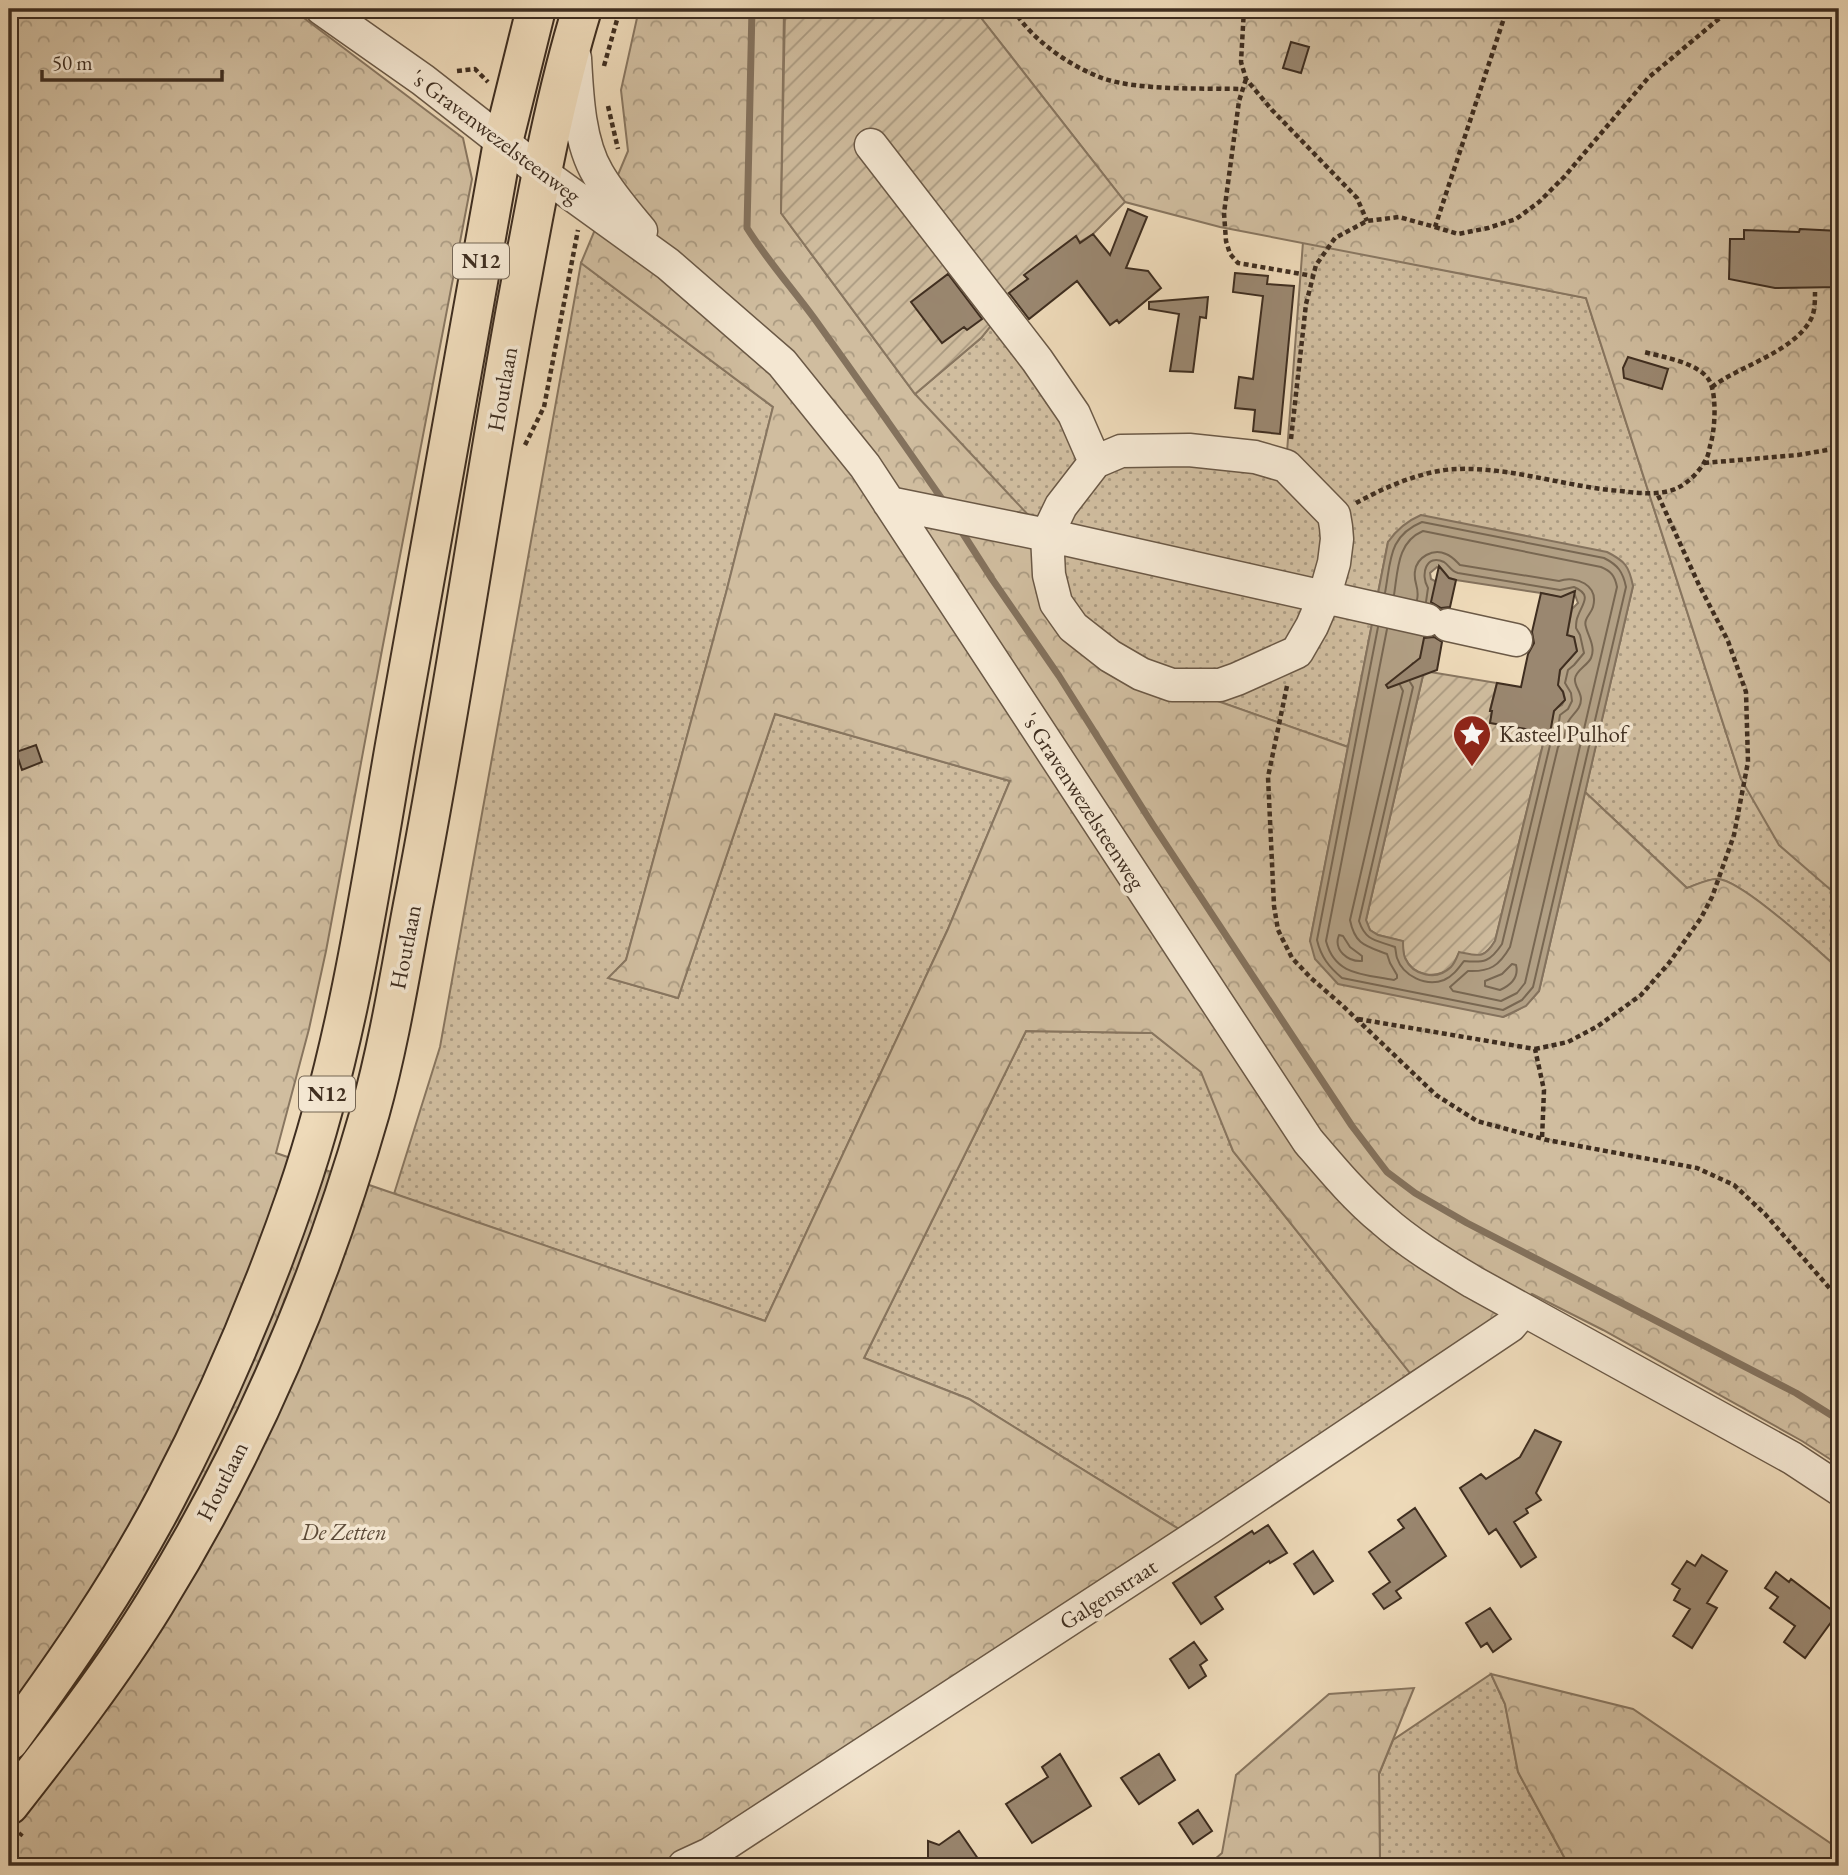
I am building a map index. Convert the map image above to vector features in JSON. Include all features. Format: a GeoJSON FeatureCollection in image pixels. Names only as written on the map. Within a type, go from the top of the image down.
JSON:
{"type":"FeatureCollection","features":[{"type":"Feature","properties":{"kind":"main road","name":"Houtlaan"},"geometry":{"type":"LineString","coordinates":[[9,1741],[65,1664],[117,1584],[164,1501],[214,1403],[298,1192],[327,1095],[357,957],[503,142],[536,9]]}},
{"type":"Feature","properties":{"kind":"main road","name":"Houtlaan"},"geometry":{"type":"LineString","coordinates":[[9,1805],[96,1690],[154,1605],[203,1521],[295,1329],[341,1207],[386,1047],[421,864],[498,407],[542,173],[578,21]]}},
{"type":"Feature","properties":{"kind":"street","name":"'s Gravenwezelsteenweg"},"geometry":{"type":"LineString","coordinates":[[322,9],[433,88],[542,173],[668,264],[782,363],[865,466],[1308,1141],[1348,1187],[1383,1221],[1433,1257],[1523,1311],[1792,1458],[1839,1489]]}},
{"type":"Feature","properties":{"kind":"street","name":"'s Gravenwezelsteenweg"},"geometry":{"type":"LineString","coordinates":[[578,21],[577,90],[582,127],[597,173],[618,204],[668,264]]}},
{"type":"Feature","properties":{"kind":"street"},"geometry":{"type":"LineString","coordinates":[[871,145],[1037,360],[1074,414],[1095,462]]}},
{"type":"Feature","properties":{"kind":"street"},"geometry":{"type":"LineString","coordinates":[[1189,450],[1255,457],[1286,466],[1334,515],[1337,539],[1334,563],[1324,598],[1297,652],[1220,685],[1172,685],[1140,674],[1110,656],[1073,627],[1056,603],[1049,575],[1047,535],[1061,506],[1095,462],[1121,451],[1189,450]]}},
{"type":"Feature","properties":{"kind":"street"},"geometry":{"type":"LineString","coordinates":[[889,503],[1047,535],[1516,640]]}},
{"type":"Feature","properties":{"kind":"street","name":"Galgenstraat"},"geometry":{"type":"LineString","coordinates":[[684,1866],[710,1854],[1209,1528],[1510,1326],[1523,1311]]}},
{"type":"Feature","properties":{"kind":"path"},"geometry":{"type":"LineString","coordinates":[[603,73],[620,9]]}},
{"type":"Feature","properties":{"kind":"path"},"geometry":{"type":"LineString","coordinates":[[1013,9],[1019,19],[1048,48],[1103,78],[1141,85],[1243,89]]}},
{"type":"Feature","properties":{"kind":"path"},"geometry":{"type":"LineString","coordinates":[[1244,9],[1241,62],[1246,79],[1272,110],[1357,198],[1367,221]]}},
{"type":"Feature","properties":{"kind":"path"},"geometry":{"type":"LineString","coordinates":[[1435,228],[1507,9]]}},
{"type":"Feature","properties":{"kind":"path"},"geometry":{"type":"LineString","coordinates":[[1286,466],[1306,304],[1316,265],[1335,239],[1367,221],[1399,217],[1458,234],[1516,219],[1539,202],[1564,177],[1648,78],[1732,9]]}},
{"type":"Feature","properties":{"kind":"path"},"geometry":{"type":"LineString","coordinates":[[1246,79],[1239,101],[1224,213],[1230,254],[1238,263],[1313,276]]}},
{"type":"Feature","properties":{"kind":"path"},"geometry":{"type":"LineString","coordinates":[[597,173],[617,162],[619,153],[608,103]]}},
{"type":"Feature","properties":{"kind":"path"},"geometry":{"type":"LineString","coordinates":[[1712,387],[1797,336],[1811,318],[1815,292]]}},
{"type":"Feature","properties":{"kind":"path"},"geometry":{"type":"LineString","coordinates":[[1334,515],[1369,496],[1417,477],[1438,470],[1458,468],[1492,470],[1603,490],[1657,493],[1680,487],[1703,464],[1712,439],[1712,387],[1706,375],[1692,367],[1644,352]]}},
{"type":"Feature","properties":{"kind":"path"},"geometry":{"type":"LineString","coordinates":[[1703,464],[1798,456],[1839,448]]}},
{"type":"Feature","properties":{"kind":"path"},"geometry":{"type":"LineString","coordinates":[[1357,1019],[1535,1049],[1568,1041],[1598,1026],[1641,995],[1669,963],[1701,918],[1712,897],[1734,835],[1748,762],[1746,692],[1728,641],[1657,493]]}},
{"type":"Feature","properties":{"kind":"path"},"geometry":{"type":"LineString","coordinates":[[1297,652],[1283,699],[1268,777],[1276,918],[1278,930],[1292,958],[1436,1095],[1477,1121],[1542,1139],[1697,1168],[1734,1185],[1765,1214],[1839,1299]]}},
{"type":"Feature","properties":{"kind":"path"},"geometry":{"type":"LineString","coordinates":[[1535,1049],[1544,1090],[1542,1139]]}},
{"type":"Feature","properties":{"kind":"green space","name":"De Zetten"},"geometry":{"type":"Polygon","coordinates":[[[9,9],[292,9],[463,138],[472,179],[326,951],[309,1029],[276,1153],[765,1321],[948,929],[1010,781],[775,714],[678,998],[608,978],[626,960],[726,593],[773,407],[581,263],[628,151],[621,90],[639,9],[784,9],[781,213],[915,394],[1047,535],[1056,603],[1141,674],[1348,747],[1310,941],[1503,1017],[1514,1012],[1527,1004],[1539,991],[1585,792],[1687,888],[1714,879],[1729,883],[1761,903],[1839,969],[1839,1465],[1802,1441],[1603,1330],[1532,1294],[1410,1373],[1233,1151],[1201,1072],[1152,1033],[1026,1031],[864,1358],[969,1399],[1182,1531],[711,1840],[670,1861],[649,1866],[9,1866],[9,9]]]}},
{"type":"Feature","properties":{"kind":"green space"},"geometry":{"type":"Polygon","coordinates":[[[785,9],[974,9],[1125,202],[1093,234],[1025,275],[1028,279],[1004,297],[1001,313],[981,338],[915,394],[781,213],[785,9]]]}},
{"type":"Feature","properties":{"kind":"green space"},"geometry":{"type":"Polygon","coordinates":[[[974,9],[1839,9],[1839,897],[1779,845],[1741,779],[1586,298],[1220,227],[1125,202],[974,9]]]}},
{"type":"Feature","properties":{"kind":"green space"},"geometry":{"type":"Polygon","coordinates":[[[1303,242],[1586,298],[1741,779],[1839,897],[1839,969],[1761,903],[1729,883],[1714,879],[1687,888],[1585,792],[1633,586],[1388,542],[1348,747],[1141,674],[1110,656],[915,394],[981,338],[1001,313],[1095,462],[1286,465],[1303,242]]]}},
{"type":"Feature","properties":{"kind":"green space"},"geometry":{"type":"Polygon","coordinates":[[[581,263],[773,407],[726,593],[626,960],[609,978],[678,998],[775,714],[1010,781],[948,929],[765,1321],[394,1194],[440,1047],[581,263]]]}},
{"type":"Feature","properties":{"kind":"green space"},"geometry":{"type":"Polygon","coordinates":[[[1424,671],[1497,683],[1490,710],[1490,723],[1546,732],[1495,941],[1488,951],[1480,955],[1459,953],[1451,967],[1432,975],[1413,969],[1405,958],[1402,941],[1378,935],[1370,930],[1366,920],[1424,671]]]}},
{"type":"Feature","properties":{"kind":"green space"},"geometry":{"type":"Polygon","coordinates":[[[1026,1031],[1152,1033],[1202,1072],[1233,1151],[1410,1373],[1182,1531],[969,1399],[864,1358],[1026,1031]]]}},
{"type":"Feature","properties":{"kind":"green space"},"geometry":{"type":"Polygon","coordinates":[[[1491,1674],[1505,1704],[1518,1772],[1569,1866],[1380,1866],[1379,1774],[1393,1740],[1491,1674]]]}},
{"type":"Feature","properties":{"kind":"green space"},"geometry":{"type":"Polygon","coordinates":[[[1491,1674],[1633,1709],[1839,1849],[1839,1866],[1569,1866],[1518,1772],[1505,1704],[1491,1674]]]}},
{"type":"Feature","properties":{"kind":"green space"},"geometry":{"type":"Polygon","coordinates":[[[1414,1688],[1379,1774],[1380,1866],[1207,1866],[1222,1853],[1236,1775],[1329,1694],[1414,1688]]]}},
{"type":"Feature","properties":{"kind":"water"},"geometry":{"type":"Polygon","coordinates":[[[1421,515],[1607,552],[1625,565],[1633,586],[1539,991],[1526,1006],[1503,1017],[1338,984],[1315,959],[1310,941],[1388,542],[1399,529],[1421,515]],[[1437,567],[1430,573],[1431,579],[1437,582],[1419,663],[1413,663],[1410,667],[1424,671],[1366,920],[1370,930],[1378,935],[1403,941],[1404,956],[1409,964],[1419,972],[1432,975],[1451,967],[1459,952],[1480,955],[1488,951],[1495,941],[1546,732],[1550,733],[1554,709],[1562,705],[1565,699],[1563,691],[1557,688],[1562,661],[1568,661],[1577,651],[1574,637],[1567,635],[1572,609],[1578,603],[1575,595],[1563,598],[1456,580],[1445,577],[1444,572],[1437,567]]]}},
{"type":"Feature","properties":{"kind":"building"},"geometry":{"type":"Polygon","coordinates":[[[1291,42],[1309,47],[1301,73],[1283,68],[1291,42]]]}},
{"type":"Feature","properties":{"kind":"building"},"geometry":{"type":"Polygon","coordinates":[[[1128,209],[1147,217],[1126,268],[1148,271],[1161,288],[1119,323],[1117,320],[1110,325],[1077,281],[1029,319],[1009,293],[1028,279],[1024,275],[1076,236],[1080,243],[1093,234],[1110,255],[1128,209]]]}},
{"type":"Feature","properties":{"kind":"building"},"geometry":{"type":"Polygon","coordinates":[[[1800,229],[1839,231],[1839,287],[1775,288],[1729,279],[1730,239],[1744,239],[1744,230],[1799,232],[1800,229]]]}},
{"type":"Feature","properties":{"kind":"building"},"geometry":{"type":"Polygon","coordinates":[[[1235,273],[1268,276],[1267,284],[1294,286],[1280,434],[1253,431],[1255,410],[1235,408],[1239,377],[1253,379],[1263,296],[1233,292],[1235,273]]]}},
{"type":"Feature","properties":{"kind":"building"},"geometry":{"type":"Polygon","coordinates":[[[948,274],[982,319],[967,330],[964,327],[942,343],[911,302],[948,274]]]}},
{"type":"Feature","properties":{"kind":"building"},"geometry":{"type":"Polygon","coordinates":[[[1208,297],[1206,318],[1200,317],[1193,372],[1170,371],[1179,314],[1149,309],[1149,302],[1208,297]]]}},
{"type":"Feature","properties":{"kind":"building"},"geometry":{"type":"Polygon","coordinates":[[[1628,357],[1668,369],[1662,389],[1624,378],[1623,368],[1628,357]]]}},
{"type":"Feature","properties":{"kind":"building"},"geometry":{"type":"Polygon","coordinates":[[[1439,566],[1449,578],[1456,580],[1450,607],[1441,608],[1431,602],[1439,566]]]}},
{"type":"Feature","properties":{"kind":"building"},"geometry":{"type":"Polygon","coordinates":[[[1575,591],[1567,635],[1574,637],[1577,651],[1560,670],[1558,685],[1565,700],[1554,711],[1550,733],[1490,723],[1497,683],[1521,687],[1528,654],[1534,643],[1532,632],[1541,593],[1561,597],[1575,591]]]}},
{"type":"Feature","properties":{"kind":"building"},"geometry":{"type":"Polygon","coordinates":[[[1434,637],[1442,642],[1437,670],[1388,688],[1386,685],[1420,658],[1424,638],[1434,637]]]}},
{"type":"Feature","properties":{"kind":"building"},"geometry":{"type":"Polygon","coordinates":[[[36,745],[42,762],[22,770],[16,752],[36,745]]]}},
{"type":"Feature","properties":{"kind":"building"},"geometry":{"type":"Polygon","coordinates":[[[1535,1430],[1561,1442],[1536,1493],[1541,1500],[1526,1509],[1528,1513],[1514,1522],[1536,1557],[1521,1567],[1496,1529],[1489,1534],[1460,1488],[1481,1474],[1486,1479],[1520,1457],[1535,1430]]]}},
{"type":"Feature","properties":{"kind":"building"},"geometry":{"type":"Polygon","coordinates":[[[1415,1508],[1446,1556],[1396,1591],[1401,1598],[1384,1609],[1373,1594],[1390,1582],[1369,1552],[1404,1528],[1398,1520],[1415,1508]]]}},
{"type":"Feature","properties":{"kind":"building"},"geometry":{"type":"Polygon","coordinates":[[[1268,1525],[1287,1553],[1270,1563],[1269,1561],[1215,1597],[1223,1609],[1201,1624],[1173,1583],[1252,1531],[1254,1534],[1268,1525]]]}},
{"type":"Feature","properties":{"kind":"building"},"geometry":{"type":"Polygon","coordinates":[[[1313,1551],[1333,1581],[1314,1594],[1294,1564],[1313,1551]]]}},
{"type":"Feature","properties":{"kind":"building"},"geometry":{"type":"Polygon","coordinates":[[[1702,1555],[1727,1571],[1707,1603],[1717,1608],[1692,1648],[1673,1636],[1690,1609],[1674,1600],[1680,1589],[1672,1584],[1687,1561],[1695,1566],[1702,1555]]]}},
{"type":"Feature","properties":{"kind":"building"},"geometry":{"type":"Polygon","coordinates":[[[1776,1572],[1789,1582],[1791,1579],[1837,1614],[1805,1658],[1784,1642],[1795,1626],[1770,1608],[1778,1597],[1765,1588],[1776,1572]]]}},
{"type":"Feature","properties":{"kind":"building"},"geometry":{"type":"Polygon","coordinates":[[[1490,1608],[1511,1639],[1493,1652],[1487,1643],[1481,1647],[1466,1623],[1490,1608]]]}},
{"type":"Feature","properties":{"kind":"building"},"geometry":{"type":"Polygon","coordinates":[[[1194,1642],[1207,1660],[1200,1665],[1206,1676],[1189,1688],[1170,1659],[1194,1642]]]}},
{"type":"Feature","properties":{"kind":"building"},"geometry":{"type":"Polygon","coordinates":[[[1060,1754],[1091,1806],[1032,1843],[1006,1804],[1048,1777],[1042,1767],[1060,1754]]]}},
{"type":"Feature","properties":{"kind":"building"},"geometry":{"type":"Polygon","coordinates":[[[1159,1754],[1175,1780],[1139,1804],[1121,1778],[1159,1754]]]}},
{"type":"Feature","properties":{"kind":"building"},"geometry":{"type":"Polygon","coordinates":[[[1198,1810],[1212,1831],[1193,1844],[1179,1823],[1198,1810]]]}},
{"type":"Feature","properties":{"kind":"building"},"geometry":{"type":"Polygon","coordinates":[[[959,1831],[983,1866],[928,1866],[928,1841],[939,1845],[959,1831]]]}},
{"type":"Feature","properties":{"kind":"waterway"},"geometry":{"type":"LineString","coordinates":[[752,9],[747,228],[944,502]]}},
{"type":"Feature","properties":{"kind":"waterway"},"geometry":{"type":"LineString","coordinates":[[960,529],[1352,1126],[1387,1172],[1415,1193],[1467,1223],[1796,1393],[1839,1420]]}},
{"type":"Feature","properties":{"kind":"place","name":"Kasteel Pulhof"},"geometry":{"type":"Point","coordinates":[1472,768]}}]}
